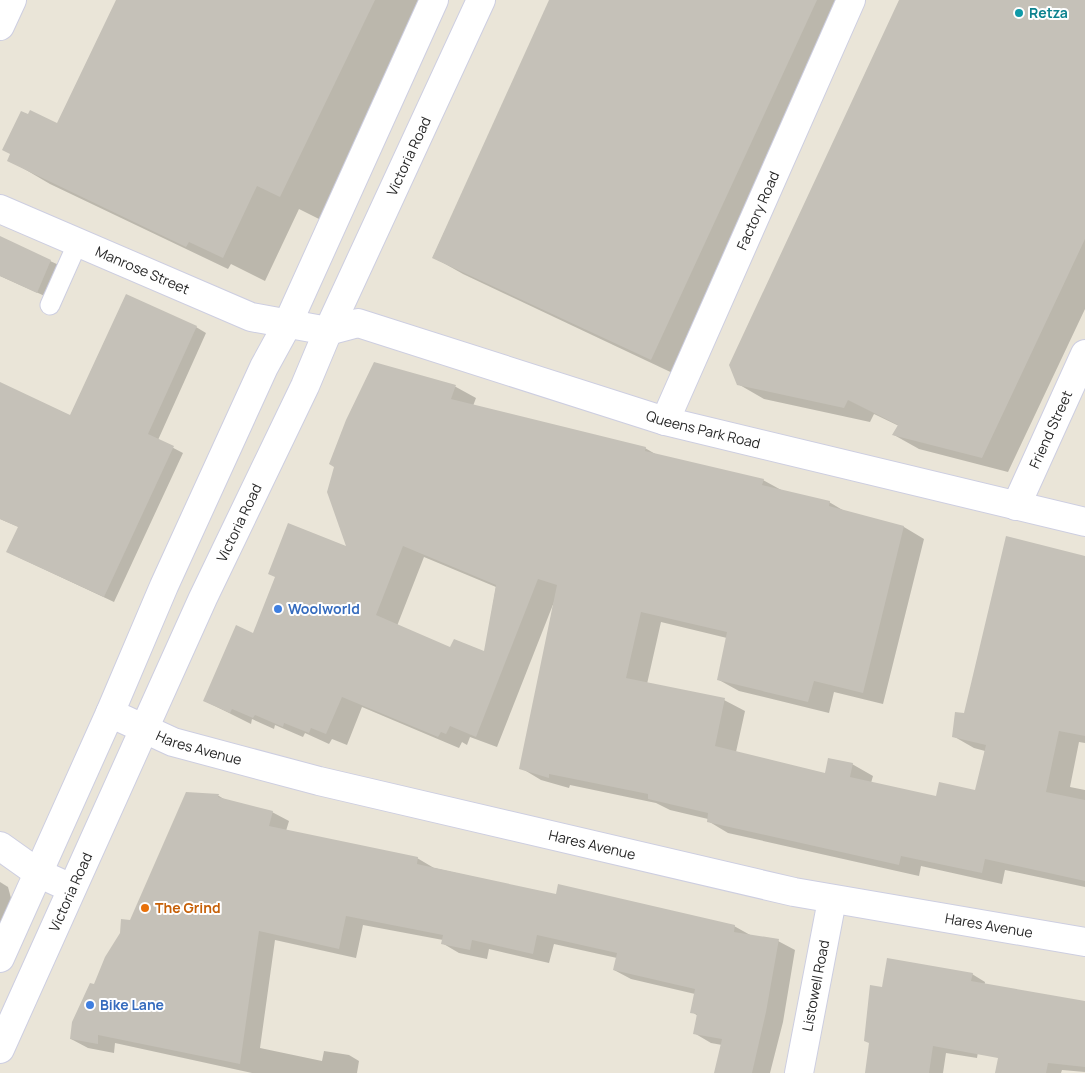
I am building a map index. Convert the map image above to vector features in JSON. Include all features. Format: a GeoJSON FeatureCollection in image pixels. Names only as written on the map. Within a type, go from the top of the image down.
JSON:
{"type":"FeatureCollection","features":[{"type":"Feature","properties":{"kind":"street"},"geometry":{"type":"LineString","coordinates":[[0,26],[12,0]]}},
{"type":"Feature","properties":{"kind":"street"},"geometry":{"type":"LineString","coordinates":[[0,958],[110,713],[164,586],[260,375],[286,325],[434,0]]}},
{"type":"Feature","properties":{"kind":"street","name":"Victoria Road"},"geometry":{"type":"LineString","coordinates":[[0,1048],[144,728],[305,386],[481,0]]}},
{"type":"Feature","properties":{"kind":"street","name":"Factory Road"},"geometry":{"type":"LineString","coordinates":[[665,421],[852,0]]}},
{"type":"Feature","properties":{"kind":"street","name":"Manrose Street"},"geometry":{"type":"LineString","coordinates":[[0,209],[251,317],[328,332]]}},
{"type":"Feature","properties":{"kind":"street","name":"Queens Park Road"},"geometry":{"type":"LineString","coordinates":[[328,332],[358,323],[665,421],[1085,522]]}},
{"type":"Feature","properties":{"kind":"street","name":"Friend Street"},"geometry":{"type":"LineString","coordinates":[[1016,506],[1085,354]]}},
{"type":"Feature","properties":{"kind":"street","name":"Hares Avenue"},"geometry":{"type":"LineString","coordinates":[[110,713],[173,742],[319,781],[832,900],[1085,942]]}},
{"type":"Feature","properties":{"kind":"street"},"geometry":{"type":"LineString","coordinates":[[0,846],[38,873],[71,888]]}},
{"type":"Feature","properties":{"kind":"street","name":"Listowell Road"},"geometry":{"type":"LineString","coordinates":[[799,1073],[832,900]]}},
{"type":"Feature","properties":{"kind":"lane"},"geometry":{"type":"LineString","coordinates":[[50,305],[78,242]]}},
{"type":"Feature","properties":{"kind":"building"},"geometry":{"type":"Polygon","coordinates":[[[116,0],[375,0],[280,197],[257,186],[223,258],[189,242],[186,247],[7,161],[10,154],[2,150],[21,111],[28,114],[30,110],[57,123],[116,0]]]}},
{"type":"Feature","properties":{"kind":"building"},"geometry":{"type":"Polygon","coordinates":[[[549,0],[817,0],[651,360],[432,258],[549,0]]]}},
{"type":"Feature","properties":{"kind":"building"},"geometry":{"type":"Polygon","coordinates":[[[899,0],[1085,0],[1085,239],[982,458],[892,435],[898,425],[848,400],[844,408],[737,385],[729,365],[899,0]]]}},
{"type":"Feature","properties":{"kind":"building"},"geometry":{"type":"Polygon","coordinates":[[[0,236],[51,260],[37,293],[0,276],[0,236]]]}},
{"type":"Feature","properties":{"kind":"building"},"geometry":{"type":"Polygon","coordinates":[[[126,294],[197,326],[148,434],[174,446],[104,597],[6,552],[18,527],[0,519],[0,382],[70,415],[126,294]]]}},
{"type":"Feature","properties":{"kind":"building"},"geometry":{"type":"Polygon","coordinates":[[[374,362],[456,385],[451,399],[646,447],[645,451],[764,479],[762,485],[830,501],[829,506],[904,526],[863,693],[814,681],[808,702],[717,680],[727,632],[641,612],[626,678],[725,698],[715,746],[825,773],[828,758],[853,763],[850,777],[936,796],[939,782],[975,790],[986,745],[952,737],[955,712],[964,713],[1006,536],[1085,556],[1085,736],[1059,731],[1046,792],[1085,800],[1085,881],[985,859],[982,873],[901,856],[899,865],[707,822],[708,813],[648,799],[648,794],[549,774],[549,778],[519,769],[557,585],[538,579],[476,737],[450,726],[446,734],[441,732],[438,737],[342,697],[326,734],[311,728],[309,733],[284,723],[283,727],[255,715],[253,718],[232,709],[230,713],[203,701],[236,625],[253,633],[275,577],[268,574],[288,523],[346,546],[327,492],[334,467],[329,464],[346,420],[374,362]],[[403,546],[376,615],[450,647],[454,639],[484,651],[496,585],[403,546]]]}},
{"type":"Feature","properties":{"kind":"building"},"geometry":{"type":"Polygon","coordinates":[[[186,792],[219,794],[218,797],[273,811],[269,826],[418,857],[417,864],[556,894],[558,884],[735,925],[734,932],[779,939],[766,1012],[752,1073],[714,1073],[722,1039],[693,1034],[697,1014],[690,1013],[695,989],[613,970],[617,953],[537,935],[533,954],[472,940],[470,950],[441,944],[443,935],[346,916],[339,949],[259,931],[240,1064],[98,1035],[98,1044],[70,1039],[72,1022],[90,983],[94,984],[105,957],[120,933],[121,919],[130,920],[186,792]]]}},
{"type":"Feature","properties":{"kind":"building"},"geometry":{"type":"Polygon","coordinates":[[[887,958],[973,973],[971,981],[1085,1001],[1085,1067],[1048,1063],[1046,1073],[995,1073],[998,1058],[933,1046],[929,1073],[865,1073],[869,1043],[864,1041],[870,985],[882,987],[887,958]]]}},
{"type":"Feature","properties":{"kind":"place","name":"Retza"},"geometry":{"type":"Point","coordinates":[1019,13]}},
{"type":"Feature","properties":{"kind":"place","name":"Woolworld"},"geometry":{"type":"Point","coordinates":[278,609]}},
{"type":"Feature","properties":{"kind":"place","name":"The Grind"},"geometry":{"type":"Point","coordinates":[145,908]}},
{"type":"Feature","properties":{"kind":"place","name":"Bike Lane"},"geometry":{"type":"Point","coordinates":[90,1005]}}]}
